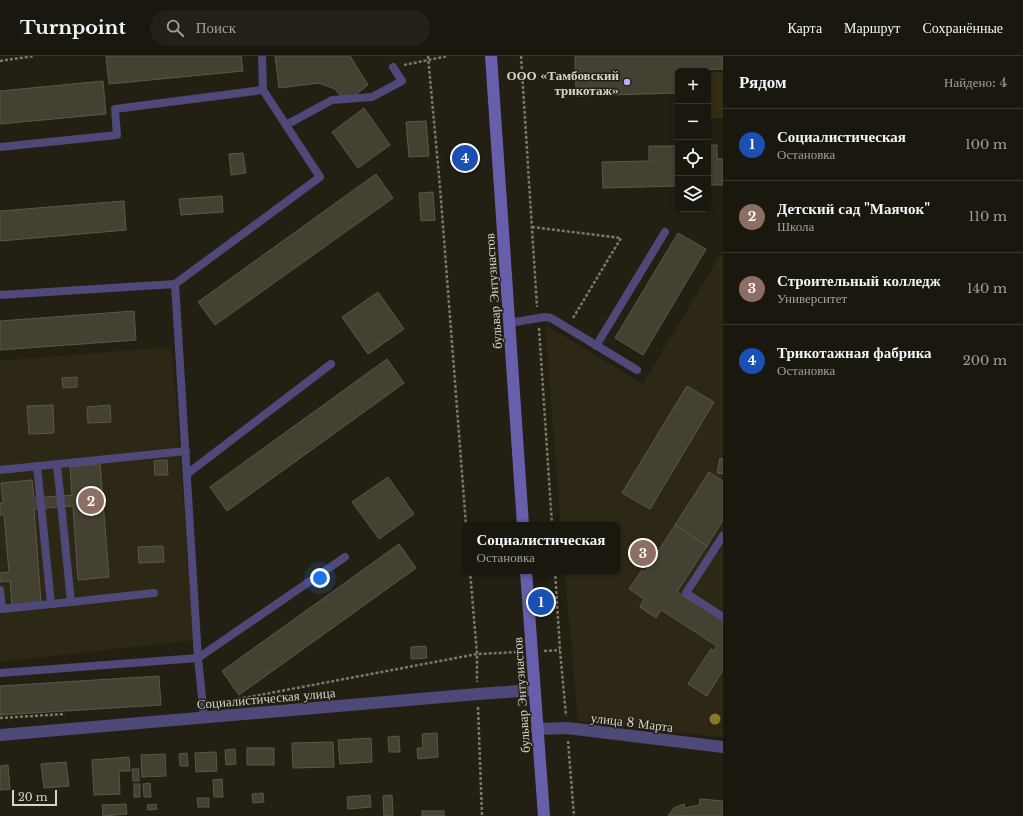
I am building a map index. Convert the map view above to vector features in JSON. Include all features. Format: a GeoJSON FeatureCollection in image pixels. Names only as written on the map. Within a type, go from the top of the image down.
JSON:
{"type":"FeatureCollection","features":[{"type":"Feature","properties":{"kind":"main road","name":"бульвар Энтузиастов"},"geometry":{"type":"LineString","coordinates":[[491,56],[523,522]]}},
{"type":"Feature","properties":{"kind":"main road","name":"бульвар Энтузиастов"},"geometry":{"type":"LineString","coordinates":[[526,574],[544,816]]}},
{"type":"Feature","properties":{"kind":"street","name":"Социалистическая улица"},"geometry":{"type":"LineString","coordinates":[[0,735],[534,690]]}},
{"type":"Feature","properties":{"kind":"street","name":"улица 8 Марта"},"geometry":{"type":"LineString","coordinates":[[537,729],[567,728],[723,747]]}},
{"type":"Feature","properties":{"kind":"lane"},"geometry":{"type":"LineString","coordinates":[[0,295],[175,284],[320,177],[263,90],[262,56]]}},
{"type":"Feature","properties":{"kind":"lane"},"geometry":{"type":"LineString","coordinates":[[286,125],[332,100],[372,97],[402,81],[393,67]]}},
{"type":"Feature","properties":{"kind":"lane"},"geometry":{"type":"LineString","coordinates":[[0,147],[117,135],[114,109],[263,90]]}},
{"type":"Feature","properties":{"kind":"lane"},"geometry":{"type":"LineString","coordinates":[[596,346],[665,232]]}},
{"type":"Feature","properties":{"kind":"lane"},"geometry":{"type":"LineString","coordinates":[[175,284],[188,474],[198,658],[204,717]]}},
{"type":"Feature","properties":{"kind":"lane"},"geometry":{"type":"LineString","coordinates":[[509,323],[538,318],[549,318],[637,370]]}},
{"type":"Feature","properties":{"kind":"lane"},"geometry":{"type":"LineString","coordinates":[[188,474],[331,364]]}},
{"type":"Feature","properties":{"kind":"lane"},"geometry":{"type":"LineString","coordinates":[[0,470],[186,450]]}},
{"type":"Feature","properties":{"kind":"lane"},"geometry":{"type":"LineString","coordinates":[[57,464],[71,602]]}},
{"type":"Feature","properties":{"kind":"lane"},"geometry":{"type":"LineString","coordinates":[[37,466],[51,604]]}},
{"type":"Feature","properties":{"kind":"lane"},"geometry":{"type":"LineString","coordinates":[[723,536],[686,593],[723,617]]}},
{"type":"Feature","properties":{"kind":"lane"},"geometry":{"type":"LineString","coordinates":[[0,674],[198,658],[345,557]]}},
{"type":"Feature","properties":{"kind":"lane"},"geometry":{"type":"LineString","coordinates":[[0,590],[2,609],[154,593]]}},
{"type":"Feature","properties":{"kind":"path"},"geometry":{"type":"LineString","coordinates":[[0,61],[34,56]]}},
{"type":"Feature","properties":{"kind":"path"},"geometry":{"type":"LineString","coordinates":[[428,56],[441,194],[466,522]]}},
{"type":"Feature","properties":{"kind":"path"},"geometry":{"type":"LineString","coordinates":[[393,67],[448,56]]}},
{"type":"Feature","properties":{"kind":"path"},"geometry":{"type":"LineString","coordinates":[[521,56],[552,522]]}},
{"type":"Feature","properties":{"kind":"path"},"geometry":{"type":"LineString","coordinates":[[532,227],[621,238],[567,328]]}},
{"type":"Feature","properties":{"kind":"path"},"geometry":{"type":"LineString","coordinates":[[555,574],[574,816]]}},
{"type":"Feature","properties":{"kind":"path"},"geometry":{"type":"LineString","coordinates":[[226,701],[476,654],[560,650]]}},
{"type":"Feature","properties":{"kind":"path"},"geometry":{"type":"LineString","coordinates":[[0,718],[70,714]]}},
{"type":"Feature","properties":{"kind":"shaded area"},"geometry":{"type":"Polygon","coordinates":[[[723,72],[723,118],[711,118],[711,73],[723,72]]]}},
{"type":"Feature","properties":{"kind":"shaded area"},"geometry":{"type":"Polygon","coordinates":[[[723,251],[723,737],[578,721],[565,574],[620,574],[620,522],[561,522],[545,325],[643,384],[723,251]]]}},
{"type":"Feature","properties":{"kind":"shaded area"},"geometry":{"type":"Polygon","coordinates":[[[172,347],[193,640],[0,662],[0,361],[172,347]]]}},
{"type":"Feature","properties":{"kind":"building"},"geometry":{"type":"Polygon","coordinates":[[[106,56],[241,56],[243,71],[109,84],[106,56]]]}},
{"type":"Feature","properties":{"kind":"building"},"geometry":{"type":"Polygon","coordinates":[[[275,56],[350,56],[368,85],[346,102],[335,89],[319,83],[279,88],[275,56]]]}},
{"type":"Feature","properties":{"kind":"building","name":"ООО «Тамбовский трикотаж»"},"geometry":{"type":"Polygon","coordinates":[[[575,56],[723,56],[723,69],[675,68],[675,93],[576,96],[575,56]]]}},
{"type":"Feature","properties":{"kind":"building"},"geometry":{"type":"Polygon","coordinates":[[[103,81],[106,114],[0,124],[0,91],[103,81]]]}},
{"type":"Feature","properties":{"kind":"building"},"geometry":{"type":"Polygon","coordinates":[[[364,108],[390,145],[358,168],[332,132],[364,108]]]}},
{"type":"Feature","properties":{"kind":"building"},"geometry":{"type":"Polygon","coordinates":[[[426,121],[429,156],[409,157],[406,122],[426,121]]]}},
{"type":"Feature","properties":{"kind":"building"},"geometry":{"type":"Polygon","coordinates":[[[711,145],[717,145],[717,159],[723,159],[723,185],[711,185],[711,145]]]}},
{"type":"Feature","properties":{"kind":"building"},"geometry":{"type":"Polygon","coordinates":[[[649,146],[675,146],[675,186],[603,188],[602,162],[649,161],[649,146]]]}},
{"type":"Feature","properties":{"kind":"building"},"geometry":{"type":"Polygon","coordinates":[[[243,153],[246,173],[231,175],[229,154],[243,153]]]}},
{"type":"Feature","properties":{"kind":"building"},"geometry":{"type":"Polygon","coordinates":[[[376,174],[393,198],[215,325],[198,302],[376,174]]]}},
{"type":"Feature","properties":{"kind":"building"},"geometry":{"type":"Polygon","coordinates":[[[433,192],[435,220],[421,221],[419,193],[433,192]]]}},
{"type":"Feature","properties":{"kind":"building"},"geometry":{"type":"Polygon","coordinates":[[[222,196],[223,212],[181,215],[179,199],[222,196]]]}},
{"type":"Feature","properties":{"kind":"building"},"geometry":{"type":"Polygon","coordinates":[[[124,201],[126,230],[0,241],[0,211],[124,201]]]}},
{"type":"Feature","properties":{"kind":"building"},"geometry":{"type":"Polygon","coordinates":[[[678,233],[706,249],[643,355],[615,338],[678,233]]]}},
{"type":"Feature","properties":{"kind":"building"},"geometry":{"type":"Polygon","coordinates":[[[378,292],[404,329],[368,354],[342,317],[378,292]]]}},
{"type":"Feature","properties":{"kind":"building"},"geometry":{"type":"Polygon","coordinates":[[[134,311],[136,340],[0,350],[0,321],[134,311]]]}},
{"type":"Feature","properties":{"kind":"building"},"geometry":{"type":"Polygon","coordinates":[[[387,359],[404,383],[227,511],[210,487],[387,359]]]}},
{"type":"Feature","properties":{"kind":"building"},"geometry":{"type":"Polygon","coordinates":[[[77,377],[77,387],[63,388],[62,378],[77,377]]]}},
{"type":"Feature","properties":{"kind":"building"},"geometry":{"type":"Polygon","coordinates":[[[687,386],[714,402],[650,509],[622,493],[687,386]]]}},
{"type":"Feature","properties":{"kind":"building"},"geometry":{"type":"Polygon","coordinates":[[[53,405],[54,433],[29,434],[27,406],[53,405]]]}},
{"type":"Feature","properties":{"kind":"building"},"geometry":{"type":"Polygon","coordinates":[[[110,405],[111,422],[88,423],[87,407],[110,405]]]}},
{"type":"Feature","properties":{"kind":"building"},"geometry":{"type":"Polygon","coordinates":[[[720,458],[723,459],[723,474],[717,473],[720,458]]]}},
{"type":"Feature","properties":{"kind":"building"},"geometry":{"type":"Polygon","coordinates":[[[167,460],[168,475],[155,475],[154,461],[167,460]]]}},
{"type":"Feature","properties":{"kind":"building"},"geometry":{"type":"Polygon","coordinates":[[[100,464],[109,577],[78,580],[73,506],[34,509],[41,602],[12,605],[10,581],[0,582],[0,573],[9,572],[4,515],[0,515],[0,503],[3,503],[1,483],[32,480],[34,498],[72,495],[70,467],[100,464]]]}},
{"type":"Feature","properties":{"kind":"building"},"geometry":{"type":"Polygon","coordinates":[[[709,472],[723,481],[723,520],[707,546],[675,525],[709,472]]]}},
{"type":"Feature","properties":{"kind":"building"},"geometry":{"type":"Polygon","coordinates":[[[388,477],[414,514],[379,539],[352,502],[388,477]]]}},
{"type":"Feature","properties":{"kind":"building"},"geometry":{"type":"Polygon","coordinates":[[[675,525],[707,546],[677,592],[723,621],[723,670],[707,696],[688,684],[711,649],[714,651],[717,646],[661,610],[656,618],[640,607],[644,599],[629,589],[642,570],[645,572],[675,525]]]}},
{"type":"Feature","properties":{"kind":"building"},"geometry":{"type":"Polygon","coordinates":[[[399,544],[416,568],[239,695],[222,671],[399,544]]]}},
{"type":"Feature","properties":{"kind":"building"},"geometry":{"type":"Polygon","coordinates":[[[163,546],[164,562],[139,563],[138,547],[163,546]]]}},
{"type":"Feature","properties":{"kind":"building"},"geometry":{"type":"Polygon","coordinates":[[[426,646],[427,658],[411,659],[411,647],[426,646]]]}},
{"type":"Feature","properties":{"kind":"building"},"geometry":{"type":"Polygon","coordinates":[[[159,676],[161,705],[0,715],[0,686],[159,676]]]}},
{"type":"Feature","properties":{"kind":"building"},"geometry":{"type":"Polygon","coordinates":[[[437,733],[438,757],[418,759],[417,748],[423,748],[422,734],[437,733]]]}},
{"type":"Feature","properties":{"kind":"building"},"geometry":{"type":"Polygon","coordinates":[[[399,736],[400,752],[389,752],[388,737],[399,736]]]}},
{"type":"Feature","properties":{"kind":"building"},"geometry":{"type":"Polygon","coordinates":[[[371,738],[372,762],[340,764],[338,740],[371,738]]]}},
{"type":"Feature","properties":{"kind":"building"},"geometry":{"type":"Polygon","coordinates":[[[333,742],[334,767],[293,768],[292,743],[333,742]]]}},
{"type":"Feature","properties":{"kind":"building"},"geometry":{"type":"Polygon","coordinates":[[[247,748],[274,748],[274,765],[247,765],[247,748]]]}},
{"type":"Feature","properties":{"kind":"building"},"geometry":{"type":"Polygon","coordinates":[[[235,749],[236,764],[226,765],[225,750],[235,749]]]}},
{"type":"Feature","properties":{"kind":"building"},"geometry":{"type":"Polygon","coordinates":[[[216,752],[217,771],[196,772],[195,753],[216,752]]]}},
{"type":"Feature","properties":{"kind":"building"},"geometry":{"type":"Polygon","coordinates":[[[187,753],[188,766],[180,766],[179,754],[187,753]]]}},
{"type":"Feature","properties":{"kind":"building"},"geometry":{"type":"Polygon","coordinates":[[[165,754],[166,776],[142,777],[141,755],[165,754]]]}},
{"type":"Feature","properties":{"kind":"building"},"geometry":{"type":"Polygon","coordinates":[[[129,757],[130,771],[119,771],[120,794],[94,795],[92,760],[129,757]]]}},
{"type":"Feature","properties":{"kind":"building"},"geometry":{"type":"Polygon","coordinates":[[[66,762],[69,786],[44,788],[41,764],[66,762]]]}},
{"type":"Feature","properties":{"kind":"building"},"geometry":{"type":"Polygon","coordinates":[[[8,765],[10,789],[0,790],[0,766],[8,765]]]}},
{"type":"Feature","properties":{"kind":"building"},"geometry":{"type":"Polygon","coordinates":[[[132,769],[139,769],[139,781],[133,781],[132,769]]]}},
{"type":"Feature","properties":{"kind":"building"},"geometry":{"type":"Polygon","coordinates":[[[222,779],[223,797],[214,797],[213,780],[222,779]]]}},
{"type":"Feature","properties":{"kind":"building"},"geometry":{"type":"Polygon","coordinates":[[[150,783],[151,797],[144,797],[143,784],[150,783]]]}},
{"type":"Feature","properties":{"kind":"building"},"geometry":{"type":"Polygon","coordinates":[[[134,784],[140,784],[140,797],[134,797],[134,784]]]}},
{"type":"Feature","properties":{"kind":"building"},"geometry":{"type":"Polygon","coordinates":[[[263,793],[264,802],[253,803],[252,794],[263,793]]]}},
{"type":"Feature","properties":{"kind":"building"},"geometry":{"type":"Polygon","coordinates":[[[370,795],[371,807],[348,809],[347,797],[370,795]]]}},
{"type":"Feature","properties":{"kind":"building"},"geometry":{"type":"Polygon","coordinates":[[[392,795],[393,816],[384,816],[383,796],[392,795]]]}},
{"type":"Feature","properties":{"kind":"building"},"geometry":{"type":"Polygon","coordinates":[[[197,798],[209,798],[209,807],[198,807],[197,798]]]}},
{"type":"Feature","properties":{"kind":"building"},"geometry":{"type":"Polygon","coordinates":[[[700,799],[723,801],[723,816],[668,816],[674,808],[684,804],[685,808],[699,805],[700,799]]]}},
{"type":"Feature","properties":{"kind":"building"},"geometry":{"type":"Polygon","coordinates":[[[126,804],[127,814],[103,816],[102,805],[126,804]]]}},
{"type":"Feature","properties":{"kind":"building"},"geometry":{"type":"Polygon","coordinates":[[[156,804],[157,809],[148,810],[147,805],[156,804]]]}},
{"type":"Feature","properties":{"kind":"building"},"geometry":{"type":"Polygon","coordinates":[[[422,811],[444,811],[444,816],[422,816],[422,811]]]}},
{"type":"Feature","properties":{"kind":"place","name":"ООО «Тамбовский трикотаж»"},"geometry":{"type":"Point","coordinates":[627,82]}},
{"type":"Feature","properties":{"kind":"place","name":"Трикотажная фабрика"},"geometry":{"type":"Point","coordinates":[465,158]}},
{"type":"Feature","properties":{"kind":"place","name":"Детский сад \"Маячок\""},"geometry":{"type":"Point","coordinates":[91,501]}},
{"type":"Feature","properties":{"kind":"place","name":"Строительный колледж"},"geometry":{"type":"Point","coordinates":[643,553]}},
{"type":"Feature","properties":{"kind":"place","name":"Социалистическая"},"geometry":{"type":"Point","coordinates":[541,602]}}]}
